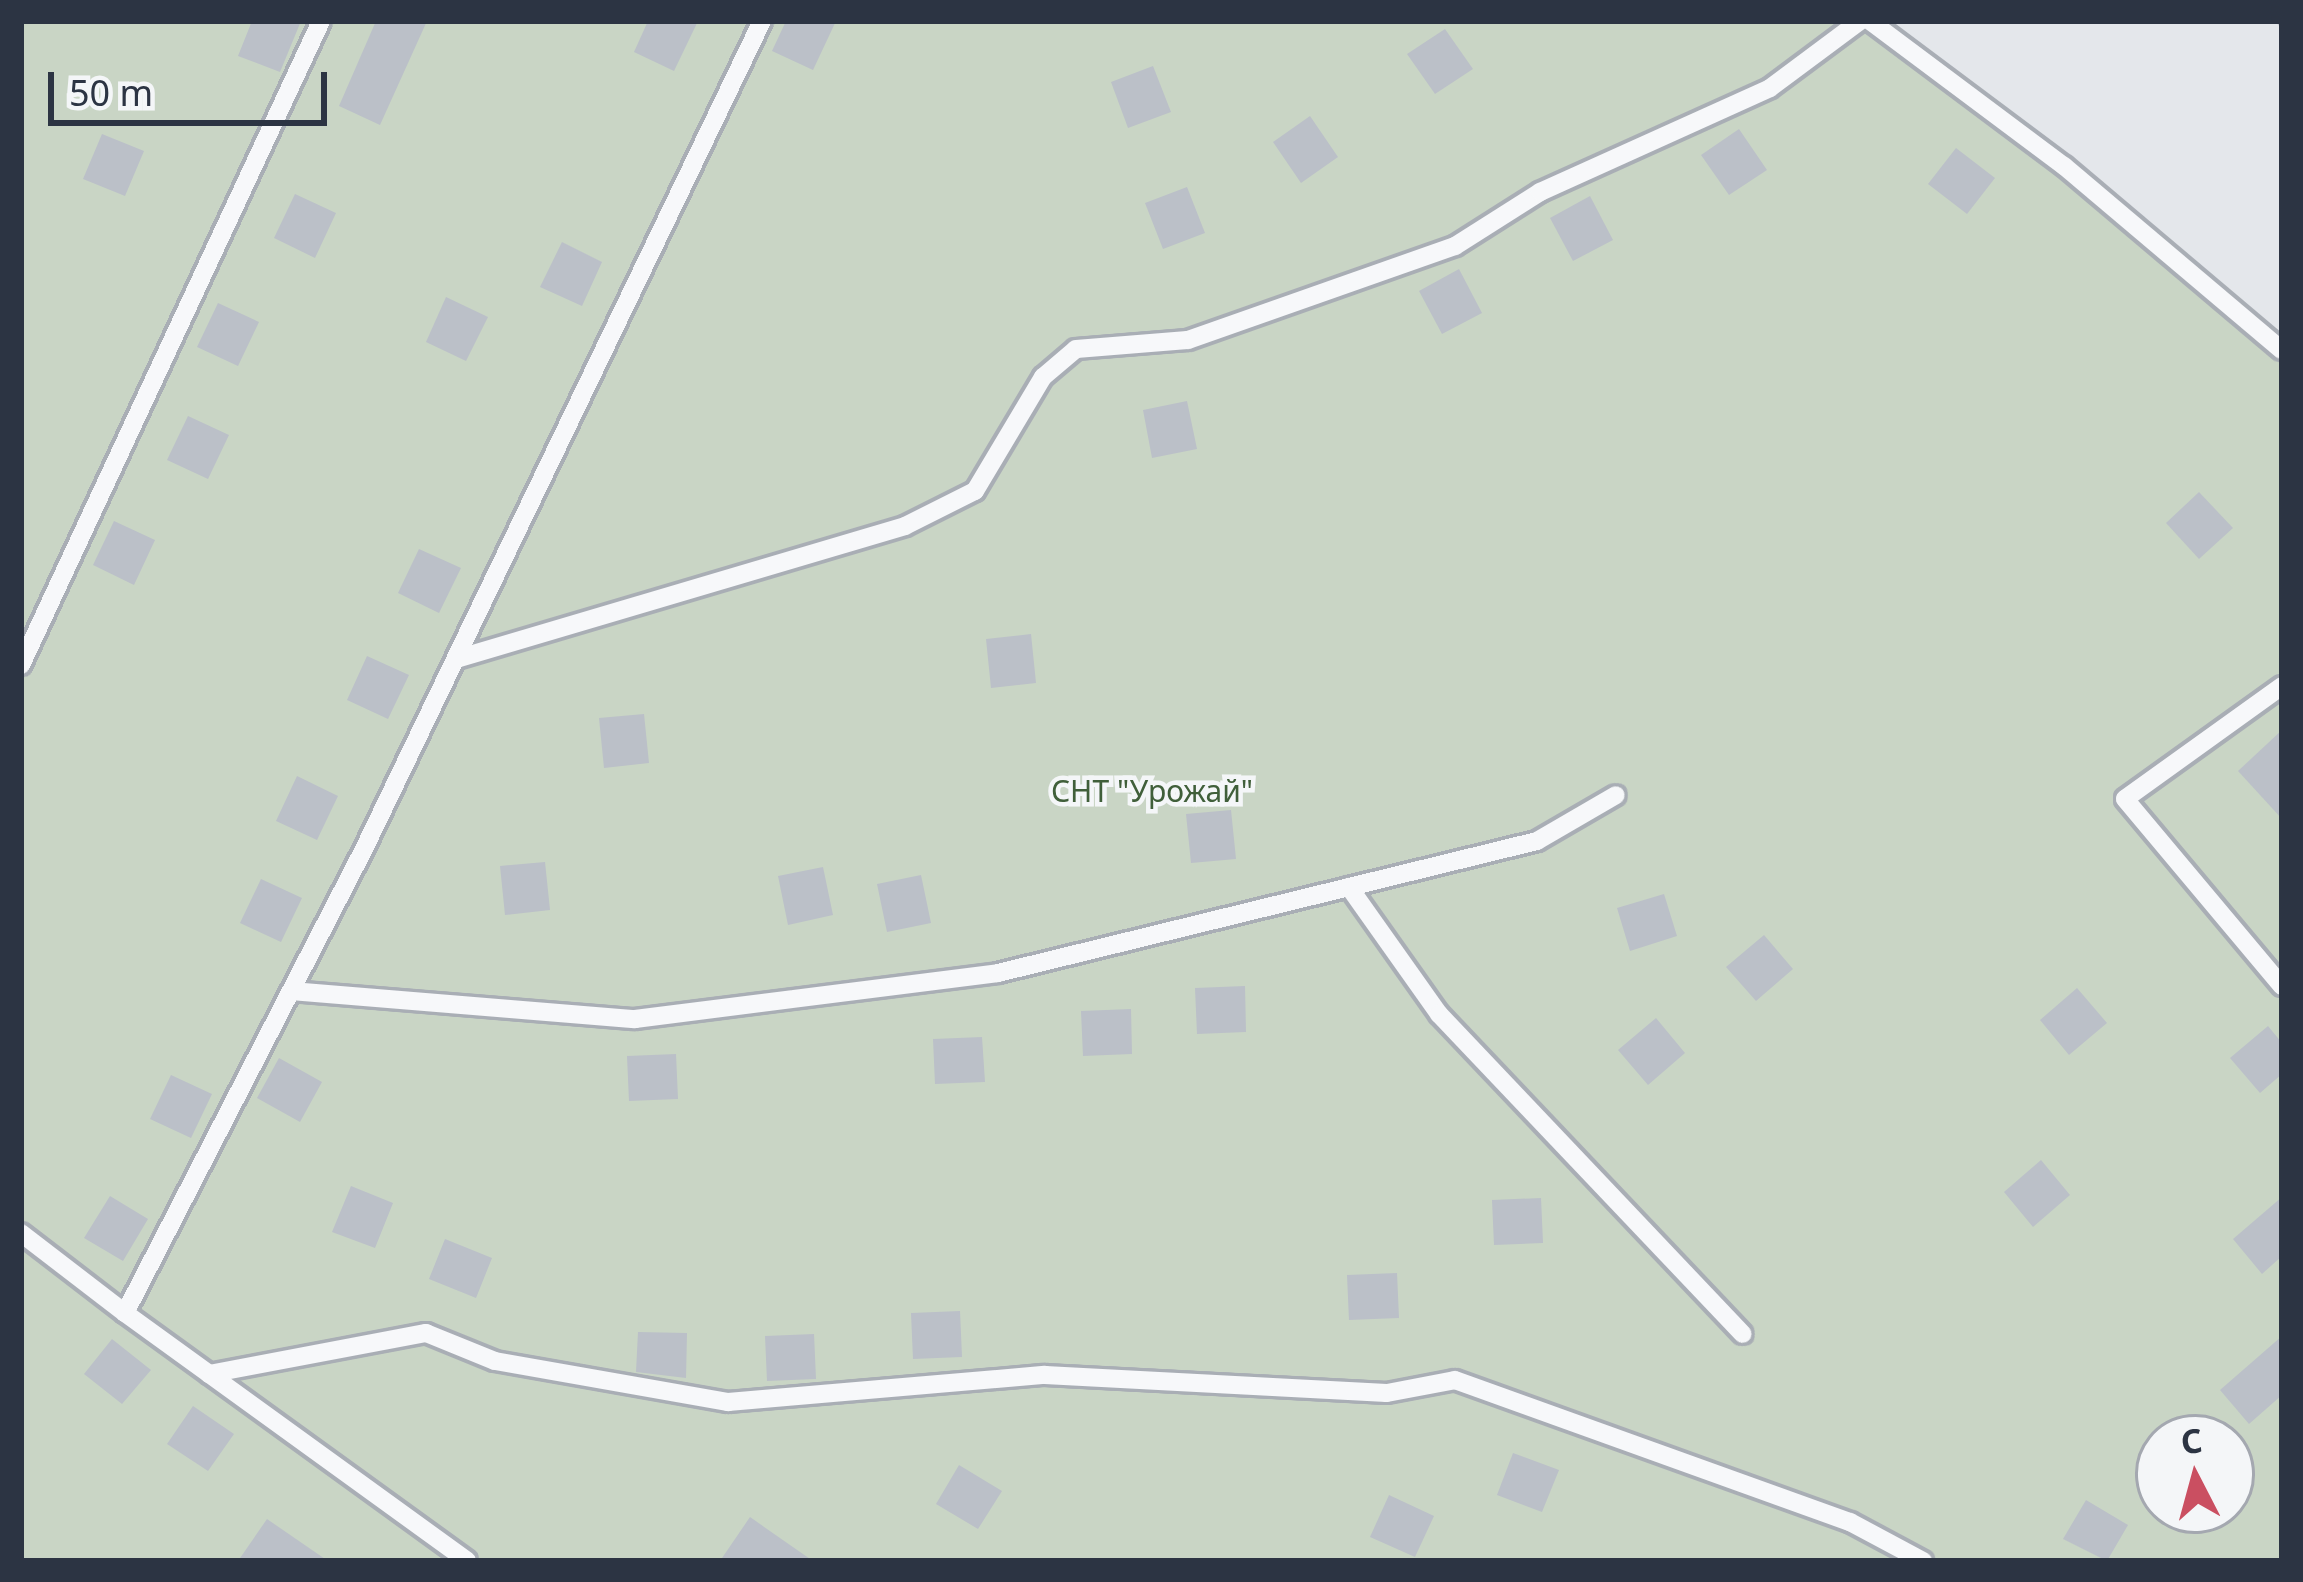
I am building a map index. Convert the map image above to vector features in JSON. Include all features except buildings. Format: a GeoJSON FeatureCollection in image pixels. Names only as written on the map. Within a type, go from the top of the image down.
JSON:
{"type":"FeatureCollection","features":[{"type":"Feature","properties":{"kind":"lane"},"geometry":{"type":"LineString","coordinates":[[21,665],[321,21]]}},
{"type":"Feature","properties":{"kind":"lane"},"geometry":{"type":"LineString","coordinates":[[125,1312],[456,659],[762,21]]}},
{"type":"Feature","properties":{"kind":"lane"},"geometry":{"type":"LineString","coordinates":[[456,659],[905,526],[974,491],[1042,376],[1076,350],[1188,340],[1455,246],[1540,192],[1770,88],[1860,21]]}},
{"type":"Feature","properties":{"kind":"lane"},"geometry":{"type":"LineString","coordinates":[[1870,21],[2064,166],[2282,350]]}},
{"type":"Feature","properties":{"kind":"lane"},"geometry":{"type":"LineString","coordinates":[[2282,686],[2125,799],[2282,986]]}},
{"type":"Feature","properties":{"kind":"lane"},"geometry":{"type":"LineString","coordinates":[[291,991],[635,1018],[998,973],[1537,841],[1616,795]]}},
{"type":"Feature","properties":{"kind":"lane"},"geometry":{"type":"LineString","coordinates":[[1349,887],[1439,1014],[1743,1334]]}},
{"type":"Feature","properties":{"kind":"lane"},"geometry":{"type":"LineString","coordinates":[[21,1233],[467,1561]]}},
{"type":"Feature","properties":{"kind":"lane"},"geometry":{"type":"LineString","coordinates":[[209,1373],[426,1333],[495,1361],[728,1402],[1045,1375],[1387,1393],[1455,1379],[1850,1522],[1923,1561]]}},
{"type":"Feature","properties":{"kind":"green space","name":"СНТ \"Урожай\""},"geometry":{"type":"Polygon","coordinates":[[[21,21],[1871,21],[2282,350],[2282,1561],[21,1561],[21,21]]]}}]}
